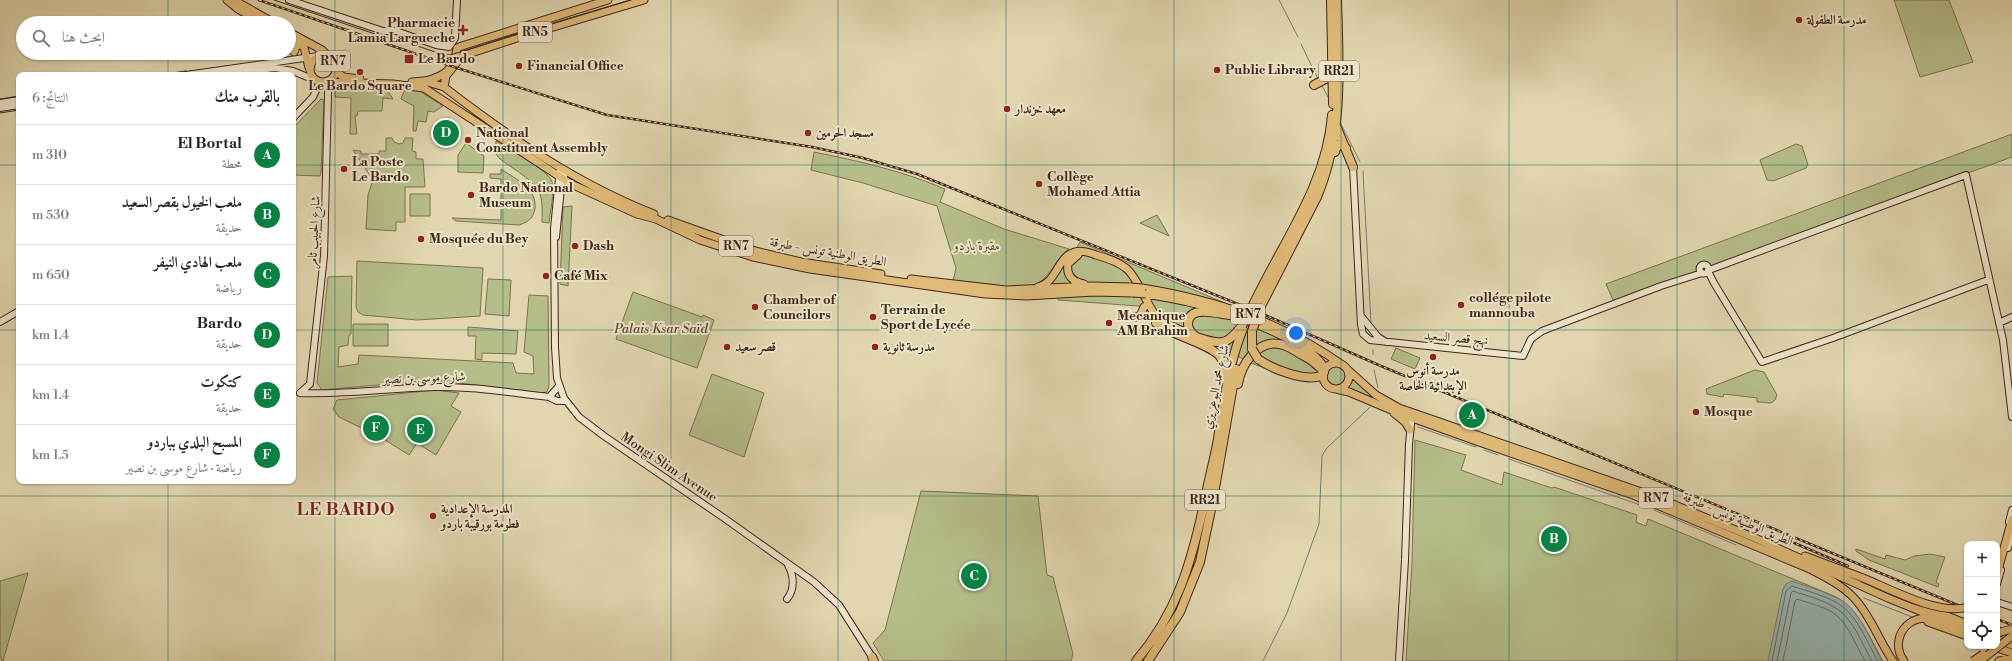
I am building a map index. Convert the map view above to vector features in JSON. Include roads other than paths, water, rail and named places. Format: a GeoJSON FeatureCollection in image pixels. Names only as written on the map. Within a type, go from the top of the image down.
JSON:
{"type":"FeatureCollection","features":[{"type":"Feature","properties":{"kind":"highway","name":"RR21"},"geometry":{"type":"LineString","coordinates":[[1257,304],[1318,178],[1327,148],[1332,121],[1333,75],[1331,0]]}},
{"type":"Feature","properties":{"kind":"highway","name":"RR21"},"geometry":{"type":"LineString","coordinates":[[1257,304],[1314,203],[1324,180],[1336,128],[1339,94],[1337,0]]}},
{"type":"Feature","properties":{"kind":"highway"},"geometry":{"type":"LineString","coordinates":[[1314,85],[1333,75]]}},
{"type":"Feature","properties":{"kind":"highway"},"geometry":{"type":"LineString","coordinates":[[1327,111],[1327,148]]}},
{"type":"Feature","properties":{"kind":"highway"},"geometry":{"type":"LineString","coordinates":[[1336,128],[1353,166]]}},
{"type":"Feature","properties":{"kind":"highway"},"geometry":{"type":"LineString","coordinates":[[1324,180],[1337,146],[1342,144],[1346,148]]}},
{"type":"Feature","properties":{"kind":"highway"},"geometry":{"type":"LineString","coordinates":[[1208,505],[1223,466],[1238,381],[1242,370],[1249,359],[1264,346],[1278,343],[1291,348],[1306,357],[1324,372],[1315,378],[1308,378],[1278,369],[1258,359],[1252,349],[1247,328],[1257,304]]}},
{"type":"Feature","properties":{"kind":"highway"},"geometry":{"type":"LineString","coordinates":[[1196,336],[1190,330],[1188,325],[1190,317],[1193,314],[1198,312],[1230,314]]}},
{"type":"Feature","properties":{"kind":"highway"},"geometry":{"type":"LineString","coordinates":[[1157,321],[1196,336],[1221,342],[1247,328]]}},
{"type":"Feature","properties":{"kind":"highway"},"geometry":{"type":"LineString","coordinates":[[1157,321],[1167,331],[1216,353],[1223,360],[1225,372],[1212,441],[1208,505]]}},
{"type":"Feature","properties":{"kind":"highway","name":"شارع محمد البوعزيزي"},"geometry":{"type":"LineString","coordinates":[[1136,661],[1165,622],[1179,594],[1191,560],[1208,505],[1238,358],[1247,328]]}},
{"type":"Feature","properties":{"kind":"highway","name":"شارع محمد البوعزيزي"},"geometry":{"type":"LineString","coordinates":[[1148,661],[1176,618],[1195,576],[1205,540],[1208,505]]}},
{"type":"Feature","properties":{"kind":"main road"},"geometry":{"type":"LineString","coordinates":[[227,0],[240,3],[262,16]]}},
{"type":"Feature","properties":{"kind":"main road","name":"RN5"},"geometry":{"type":"LineString","coordinates":[[424,81],[443,75],[450,69],[456,58],[457,48],[608,0]]}},
{"type":"Feature","properties":{"kind":"main road","name":"RN5"},"geometry":{"type":"LineString","coordinates":[[444,87],[446,76],[462,56],[644,0]]}},
{"type":"Feature","properties":{"kind":"main road"},"geometry":{"type":"LineString","coordinates":[[240,3],[255,16]]}},
{"type":"Feature","properties":{"kind":"main road","name":"RN7"},"geometry":{"type":"LineString","coordinates":[[296,36],[322,50],[335,64],[336,72],[332,79],[320,82],[312,77],[304,47],[296,42]]}},
{"type":"Feature","properties":{"kind":"main road","name":"RN7"},"geometry":{"type":"LineString","coordinates":[[309,68],[312,61],[318,56],[329,57]]}},
{"type":"Feature","properties":{"kind":"main road","name":"الطريق الوطنية تونس - طبرقة"},"geometry":{"type":"LineString","coordinates":[[336,72],[343,77],[424,81],[444,87],[519,140],[562,174],[639,209],[755,252],[800,262],[906,278],[995,289],[1028,290],[1092,286],[1144,291],[1197,298],[1242,312],[1298,337],[1345,367],[1376,395],[1412,415],[1671,510],[1810,569],[1830,580],[1852,596],[1865,613],[1893,661]]}},
{"type":"Feature","properties":{"kind":"main road","name":"الطريق الوطنية تونس - طبرقة"},"geometry":{"type":"LineString","coordinates":[[320,82],[415,85],[432,92],[514,147],[637,214],[656,219],[718,246],[754,257],[802,267],[1005,296],[1132,290]]}},
{"type":"Feature","properties":{"kind":"main road"},"geometry":{"type":"LineString","coordinates":[[453,106],[458,98]]}},
{"type":"Feature","properties":{"kind":"main road"},"geometry":{"type":"LineString","coordinates":[[482,126],[488,119]]}},
{"type":"Feature","properties":{"kind":"main road"},"geometry":{"type":"LineString","coordinates":[[514,147],[519,140]]}},
{"type":"Feature","properties":{"kind":"main road"},"geometry":{"type":"LineString","coordinates":[[1028,290],[1043,286],[1048,282],[1063,261],[1072,253],[1083,251],[1089,252],[1118,263],[1128,269],[1157,321]]}},
{"type":"Feature","properties":{"kind":"main road"},"geometry":{"type":"LineString","coordinates":[[1092,286],[1078,283],[1070,277],[1067,268],[1068,264],[1074,257],[1088,255],[1122,269],[1132,281],[1144,307],[1157,321]]}},
{"type":"Feature","properties":{"kind":"main road","name":"الطريق الوطنية تونس - طبرقة"},"geometry":{"type":"LineString","coordinates":[[1144,291],[1230,314],[1254,324],[1296,344],[1316,356],[1322,363],[1324,372]]}},
{"type":"Feature","properties":{"kind":"main road"},"geometry":{"type":"LineString","coordinates":[[1135,318],[1140,316],[1144,307]]}},
{"type":"Feature","properties":{"kind":"main road"},"geometry":{"type":"LineString","coordinates":[[1324,372],[1333,364],[1345,367],[1349,378],[1347,383],[1343,387],[1336,389]]}},
{"type":"Feature","properties":{"kind":"main road","name":"RN7"},"geometry":{"type":"LineString","coordinates":[[1324,372],[1327,386],[1336,389]]}},
{"type":"Feature","properties":{"kind":"main road","name":"الطريق الوطنية تونس - طبرقة"},"geometry":{"type":"LineString","coordinates":[[1336,389],[1349,392],[1390,409],[1412,415],[1653,496],[1755,538],[1852,582],[1964,630]]}},
{"type":"Feature","properties":{"kind":"main road"},"geometry":{"type":"LineString","coordinates":[[1390,409],[1405,422],[1410,430]]}},
{"type":"Feature","properties":{"kind":"main road"},"geometry":{"type":"LineString","coordinates":[[2000,563],[2012,519]]}},
{"type":"Feature","properties":{"kind":"main road"},"geometry":{"type":"LineString","coordinates":[[1755,538],[1936,607],[1952,610],[1964,608]]}},
{"type":"Feature","properties":{"kind":"main road"},"geometry":{"type":"LineString","coordinates":[[1852,582],[1864,583],[1964,623]]}},
{"type":"Feature","properties":{"kind":"main road"},"geometry":{"type":"LineString","coordinates":[[1852,596],[1871,617],[1900,661]]}},
{"type":"Feature","properties":{"kind":"main road"},"geometry":{"type":"LineString","coordinates":[[1904,661],[1900,654],[1898,643],[1902,631],[1909,622],[1922,618],[1932,618],[1964,630]]}},
{"type":"Feature","properties":{"kind":"main road"},"geometry":{"type":"LineString","coordinates":[[1910,661],[1903,649],[1902,643],[1906,631],[1914,624],[1920,622],[1932,623],[1964,635]]}},
{"type":"Feature","properties":{"kind":"main road"},"geometry":{"type":"LineString","coordinates":[[2000,632],[2012,630]]}},
{"type":"Feature","properties":{"kind":"main road"},"geometry":{"type":"LineString","coordinates":[[2000,640],[2012,630]]}},
{"type":"Feature","properties":{"kind":"main road"},"geometry":{"type":"LineString","coordinates":[[1980,661],[2012,636]]}},
{"type":"Feature","properties":{"kind":"main road"},"geometry":{"type":"LineString","coordinates":[[2000,640],[2012,645]]}},
{"type":"Feature","properties":{"kind":"main road"},"geometry":{"type":"LineString","coordinates":[[1973,661],[1988,649]]}},
{"type":"Feature","properties":{"kind":"main road"},"geometry":{"type":"LineString","coordinates":[[2000,649],[2012,653]]}},
{"type":"Feature","properties":{"kind":"main road"},"geometry":{"type":"LineString","coordinates":[[1999,661],[2012,658]]}},
{"type":"Feature","properties":{"kind":"street"},"geometry":{"type":"LineString","coordinates":[[289,0],[383,31],[396,31],[440,46],[449,47],[452,45],[455,38],[457,0]]}},
{"type":"Feature","properties":{"kind":"street"},"geometry":{"type":"LineString","coordinates":[[296,59],[318,56]]}},
{"type":"Feature","properties":{"kind":"street"},"geometry":{"type":"LineString","coordinates":[[207,72],[287,60]]}},
{"type":"Feature","properties":{"kind":"street"},"geometry":{"type":"LineString","coordinates":[[242,72],[276,68],[295,72]]}},
{"type":"Feature","properties":{"kind":"street"},"geometry":{"type":"LineString","coordinates":[[296,72],[320,82],[313,97],[296,115]]}},
{"type":"Feature","properties":{"kind":"street","name":"شارع الحبيب ثامر"},"geometry":{"type":"LineString","coordinates":[[310,384],[326,233],[328,94],[320,82]]}},
{"type":"Feature","properties":{"kind":"street"},"geometry":{"type":"LineString","coordinates":[[0,103],[16,100]]}},
{"type":"Feature","properties":{"kind":"street"},"geometry":{"type":"LineString","coordinates":[[0,108],[16,105]]}},
{"type":"Feature","properties":{"kind":"street","name":"نهج قصر السعيد"},"geometry":{"type":"LineString","coordinates":[[1353,166],[1361,316],[1378,337],[1387,343],[1523,356],[1531,339],[1542,331],[1705,270]]}},
{"type":"Feature","properties":{"kind":"street","name":"Mongi Slim Avenue"},"geometry":{"type":"LineString","coordinates":[[562,174],[554,228],[555,347],[559,386],[562,395],[579,417],[604,436],[814,582],[838,605],[873,660]]}},
{"type":"Feature","properties":{"kind":"street"},"geometry":{"type":"LineString","coordinates":[[1988,280],[1833,338],[1762,362],[1705,270],[1966,175],[1988,280],[1999,323],[2007,366],[2012,417]]}},
{"type":"Feature","properties":{"kind":"street"},"geometry":{"type":"LineString","coordinates":[[0,322],[16,313]]}},
{"type":"Feature","properties":{"kind":"street"},"geometry":{"type":"LineString","coordinates":[[1999,323],[2012,317]]}},
{"type":"Feature","properties":{"kind":"street"},"geometry":{"type":"LineString","coordinates":[[310,384],[321,394]]}},
{"type":"Feature","properties":{"kind":"street","name":"شارع موسى بن نصير"},"geometry":{"type":"LineString","coordinates":[[310,384],[300,393],[321,394],[434,387],[472,388],[550,396],[562,395]]}},
{"type":"Feature","properties":{"kind":"street"},"geometry":{"type":"LineString","coordinates":[[550,396],[559,386]]}},
{"type":"Feature","properties":{"kind":"street","name":"شارع موسى بن نصير"},"geometry":{"type":"LineString","coordinates":[[550,396],[557,401],[566,401]]}},
{"type":"Feature","properties":{"kind":"street"},"geometry":{"type":"LineString","coordinates":[[1399,661],[1406,560],[1410,430],[1412,415]]}},
{"type":"Feature","properties":{"kind":"street"},"geometry":{"type":"LineString","coordinates":[[2000,556],[2012,510]]}},
{"type":"Feature","properties":{"kind":"street"},"geometry":{"type":"LineString","coordinates":[[1999,577],[2012,532]]}},
{"type":"Feature","properties":{"kind":"street"},"geometry":{"type":"LineString","coordinates":[[786,599],[793,587],[792,572],[788,563]]}},
{"type":"Feature","properties":{"kind":"street"},"geometry":{"type":"LineString","coordinates":[[2000,603],[2012,607]]}},
{"type":"Feature","properties":{"kind":"water"},"geometry":{"type":"Polygon","coordinates":[[[1792,581],[1830,594],[1848,605],[1865,628],[1882,661],[1768,661],[1783,589],[1786,584],[1792,581]]]}},
{"type":"Feature","properties":{"kind":"waterway"},"geometry":{"type":"LineString","coordinates":[[1279,0],[1298,37]]}},
{"type":"Feature","properties":{"kind":"waterway"},"geometry":{"type":"LineString","coordinates":[[1301,44],[1318,79]]}},
{"type":"Feature","properties":{"kind":"waterway"},"geometry":{"type":"LineString","coordinates":[[1322,86],[1328,97]]}},
{"type":"Feature","properties":{"kind":"waterway"},"geometry":{"type":"LineString","coordinates":[[1340,122],[1360,162]]}},
{"type":"Feature","properties":{"kind":"waterway"},"geometry":{"type":"LineString","coordinates":[[1363,171],[1371,323]]}},
{"type":"Feature","properties":{"kind":"waterway"},"geometry":{"type":"LineString","coordinates":[[1374,370],[1378,388]]}},
{"type":"Feature","properties":{"kind":"waterway"},"geometry":{"type":"LineString","coordinates":[[1263,661],[1287,613],[1319,524],[1322,456],[1326,449],[1370,407]]}},
{"type":"Feature","properties":{"kind":"waterway"},"geometry":{"type":"LineString","coordinates":[[1418,427],[1476,447]]}},
{"type":"Feature","properties":{"kind":"waterway"},"geometry":{"type":"LineString","coordinates":[[1484,450],[1498,455]]}},
{"type":"Feature","properties":{"kind":"waterway"},"geometry":{"type":"LineString","coordinates":[[1509,459],[1640,505]]}},
{"type":"Feature","properties":{"kind":"waterway"},"geometry":{"type":"LineString","coordinates":[[1654,510],[1736,545]]}},
{"type":"Feature","properties":{"kind":"waterway"},"geometry":{"type":"LineString","coordinates":[[1864,598],[1912,617]]}},
{"type":"Feature","properties":{"kind":"tram line"},"geometry":{"type":"LineString","coordinates":[[274,0],[384,37],[397,39],[441,54],[450,55],[631,0]]}},
{"type":"Feature","properties":{"kind":"tram line"},"geometry":{"type":"LineString","coordinates":[[179,72],[186,71]]}},
{"type":"Feature","properties":{"kind":"tram line"},"geometry":{"type":"LineString","coordinates":[[0,99],[16,96]]}},
{"type":"Feature","properties":{"kind":"tram line"},"geometry":{"type":"LineString","coordinates":[[0,113],[16,110]]}},
{"type":"Feature","properties":{"kind":"railway"},"geometry":{"type":"LineString","coordinates":[[259,0],[454,67],[607,115],[812,147],[863,158],[917,174],[1265,315],[1381,366],[1964,608]]}},
{"type":"Feature","properties":{"kind":"railway"},"geometry":{"type":"LineString","coordinates":[[1785,539],[1848,566]]}},
{"type":"Feature","properties":{"kind":"railway"},"geometry":{"type":"LineString","coordinates":[[2000,620],[2012,625]]}},
{"type":"Feature","properties":{"kind":"railway"},"geometry":{"type":"LineString","coordinates":[[2000,628],[2012,633]]}},
{"type":"Feature","properties":{"kind":"place","name":"مدرسة الطفولة"},"geometry":{"type":"Point","coordinates":[1799,20]}},
{"type":"Feature","properties":{"kind":"place","name":"Pharmacie Lamia Largueche"},"geometry":{"type":"Point","coordinates":[463,30]}},
{"type":"Feature","properties":{"kind":"place","name":"Le Bardo"},"geometry":{"type":"Point","coordinates":[409,59]}},
{"type":"Feature","properties":{"kind":"place","name":"Financial Office"},"geometry":{"type":"Point","coordinates":[519,66]}},
{"type":"Feature","properties":{"kind":"place","name":"Public Library"},"geometry":{"type":"Point","coordinates":[1217,70]}},
{"type":"Feature","properties":{"kind":"place","name":"Le Bardo Square"},"geometry":{"type":"Point","coordinates":[360,72]}},
{"type":"Feature","properties":{"kind":"place","name":"معهد خزندار"},"geometry":{"type":"Point","coordinates":[1007,109]}},
{"type":"Feature","properties":{"kind":"place","name":"Bardo"},"geometry":{"type":"Point","coordinates":[446,133]}},
{"type":"Feature","properties":{"kind":"place","name":"مسجد الحرمين"},"geometry":{"type":"Point","coordinates":[808,133]}},
{"type":"Feature","properties":{"kind":"place","name":"National Constituent Assembly"},"geometry":{"type":"Point","coordinates":[468,140]}},
{"type":"Feature","properties":{"kind":"place","name":"La Poste Le Bardo"},"geometry":{"type":"Point","coordinates":[344,169]}},
{"type":"Feature","properties":{"kind":"place","name":"Collège Mohamed Attia"},"geometry":{"type":"Point","coordinates":[1039,184]}},
{"type":"Feature","properties":{"kind":"place","name":"Bardo National Museum"},"geometry":{"type":"Point","coordinates":[471,195]}},
{"type":"Feature","properties":{"kind":"place","name":"Mosquée du Bey"},"geometry":{"type":"Point","coordinates":[421,239]}},
{"type":"Feature","properties":{"kind":"place","name":"Dash"},"geometry":{"type":"Point","coordinates":[575,246]}},
{"type":"Feature","properties":{"kind":"place","name":"Café Mix"},"geometry":{"type":"Point","coordinates":[546,276]}},
{"type":"Feature","properties":{"kind":"place","name":"collége pilote mannouba"},"geometry":{"type":"Point","coordinates":[1461,305]}},
{"type":"Feature","properties":{"kind":"place","name":"Chamber of Councilors"},"geometry":{"type":"Point","coordinates":[755,307]}},
{"type":"Feature","properties":{"kind":"place","name":"Terrain de Sport de Lycée"},"geometry":{"type":"Point","coordinates":[873,317]}},
{"type":"Feature","properties":{"kind":"place","name":"Mecanique AM Brahim"},"geometry":{"type":"Point","coordinates":[1109,323]}},
{"type":"Feature","properties":{"kind":"place","name":"قصر سعيد"},"geometry":{"type":"Point","coordinates":[727,347]}},
{"type":"Feature","properties":{"kind":"place","name":"مدرسة ثانوية"},"geometry":{"type":"Point","coordinates":[875,347]}},
{"type":"Feature","properties":{"kind":"place","name":"مدرسة أنوس الإبتدائية الخاصة"},"geometry":{"type":"Point","coordinates":[1433,357]}},
{"type":"Feature","properties":{"kind":"place","name":"Mosque"},"geometry":{"type":"Point","coordinates":[1696,412]}},
{"type":"Feature","properties":{"kind":"place","name":"El Bortal"},"geometry":{"type":"Point","coordinates":[1472,415]}},
{"type":"Feature","properties":{"kind":"place","name":"المسبح البلدي بباردو"},"geometry":{"type":"Point","coordinates":[376,428]}},
{"type":"Feature","properties":{"kind":"place","name":"كتكوت"},"geometry":{"type":"Point","coordinates":[420,430]}},
{"type":"Feature","properties":{"kind":"place","name":"المدرسة الإعدادية فطومة بورقيبة باردو"},"geometry":{"type":"Point","coordinates":[433,516]}},
{"type":"Feature","properties":{"kind":"place","name":"ملعب الخيول بقصر السعيد"},"geometry":{"type":"Point","coordinates":[1554,539]}},
{"type":"Feature","properties":{"kind":"place","name":"ملعب الهادي النيفر"},"geometry":{"type":"Point","coordinates":[974,576]}},
{"type":"Feature","properties":{"kind":"district","name":"LE BARDO"},"geometry":{"type":"Point","coordinates":[346,510]}},
{"type":"Feature","properties":{"kind":"park label","name":"مقبرة باردو"},"geometry":{"type":"Point","coordinates":[977,246]}},
{"type":"Feature","properties":{"kind":"park label","name":"Palais Ksar Saïd"},"geometry":{"type":"Point","coordinates":[661,329]}}]}
